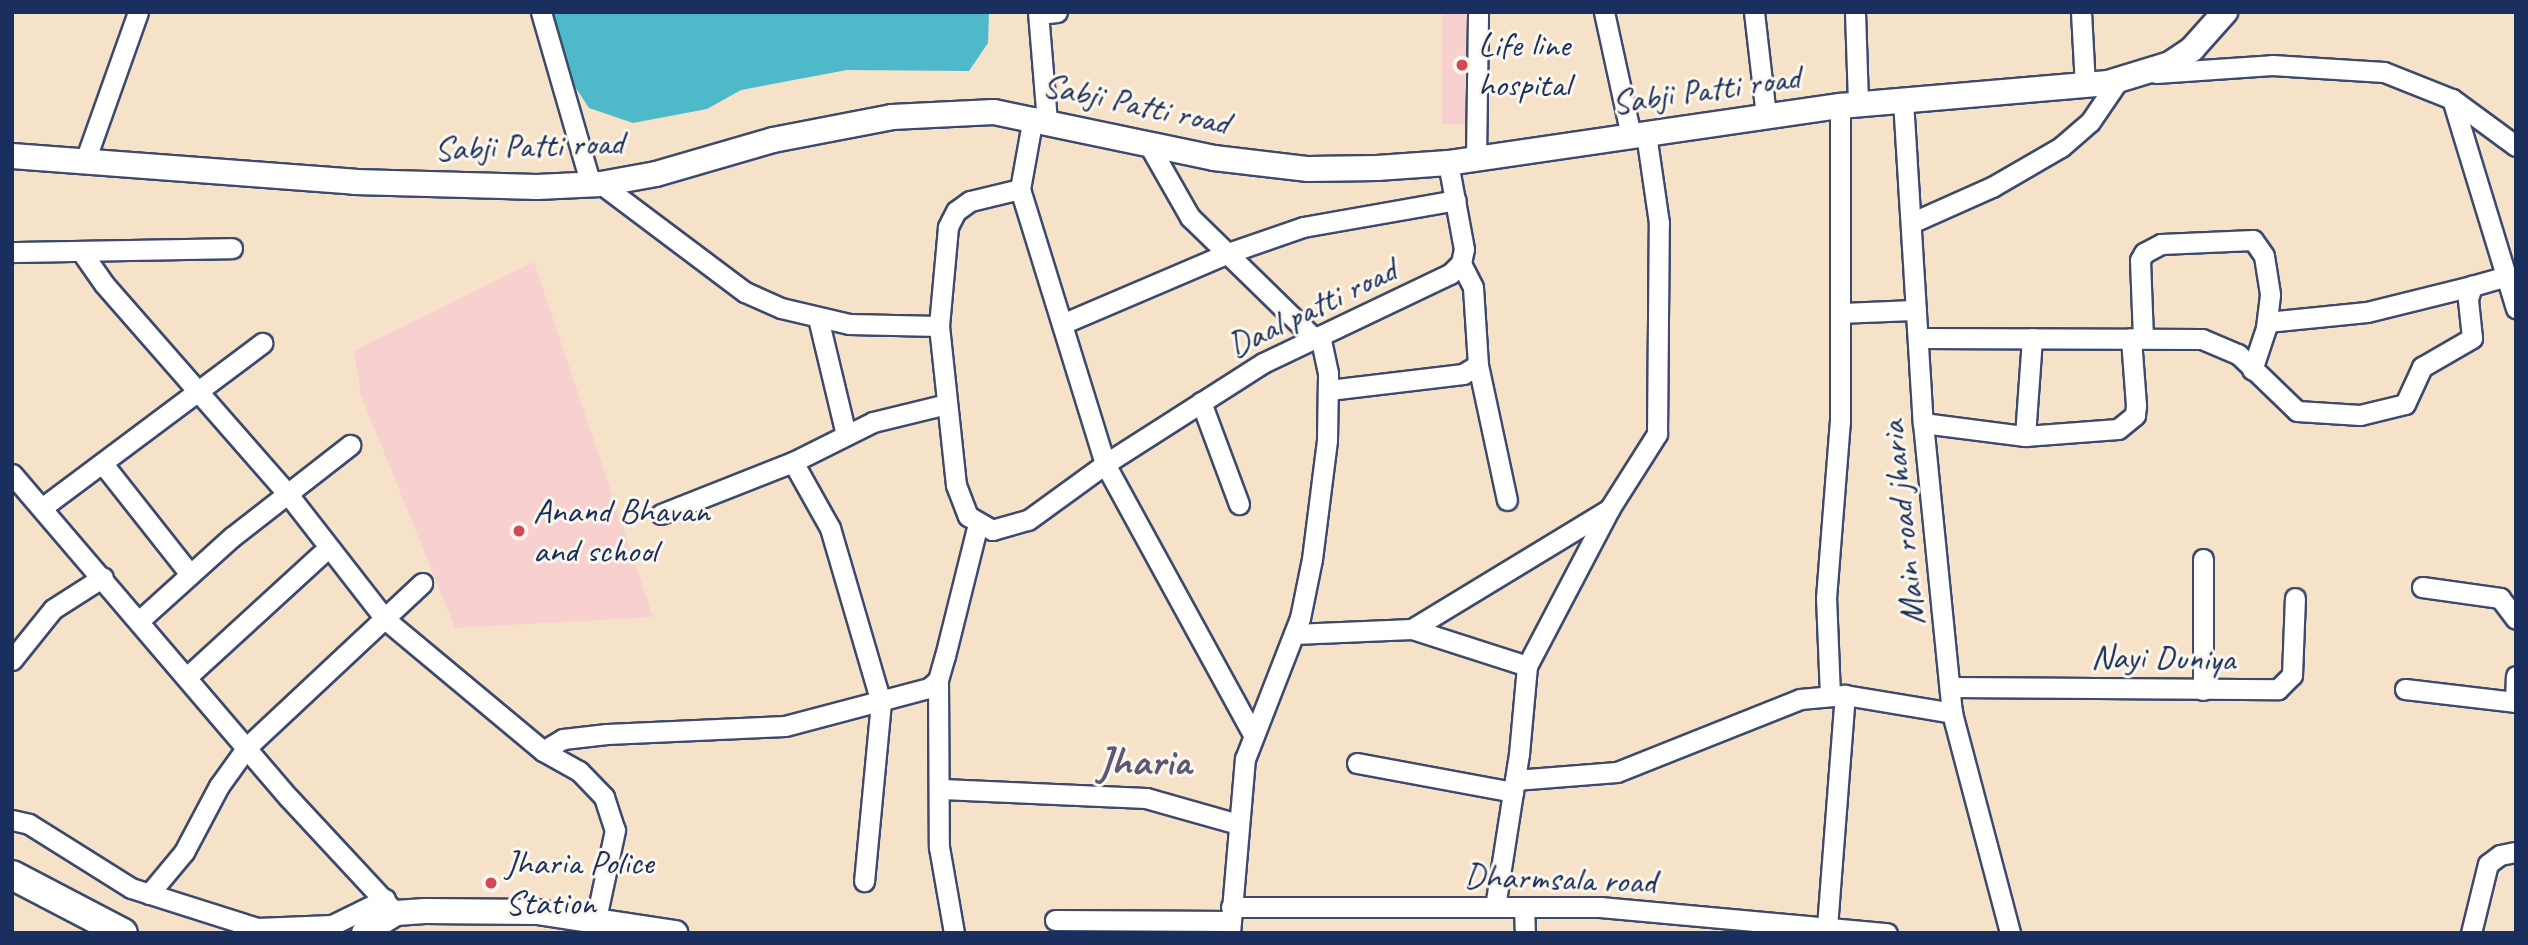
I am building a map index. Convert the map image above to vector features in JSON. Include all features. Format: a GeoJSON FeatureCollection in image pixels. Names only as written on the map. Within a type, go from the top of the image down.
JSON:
{"type":"FeatureCollection","features":[{"type":"Feature","properties":{"kind":"highway"},"geometry":{"type":"LineString","coordinates":[[12,875],[123,933]]}},
{"type":"Feature","properties":{"kind":"main road","name":"Sabji Patti road"},"geometry":{"type":"LineString","coordinates":[[12,156],[470,188],[596,185],[691,165],[773,140],[892,117],[994,112],[1040,119],[1150,147],[1308,169],[1448,163],[1849,105],[2085,86],[2118,80],[2148,74],[2192,48],[2225,12]]}},
{"type":"Feature","properties":{"kind":"main road"},"geometry":{"type":"LineString","coordinates":[[364,933],[390,906],[537,912],[675,933]]}},
{"type":"Feature","properties":{"kind":"street"},"geometry":{"type":"LineString","coordinates":[[85,161],[138,12]]}},
{"type":"Feature","properties":{"kind":"street"},"geometry":{"type":"LineString","coordinates":[[541,12],[596,185],[745,292],[818,318],[849,324],[939,326]]}},
{"type":"Feature","properties":{"kind":"street"},"geometry":{"type":"LineString","coordinates":[[1476,159],[1478,12]]}},
{"type":"Feature","properties":{"kind":"street"},"geometry":{"type":"LineString","coordinates":[[1495,907],[1514,786],[1527,666],[1611,508],[1650,450],[1661,412],[1659,223],[1604,12]]}},
{"type":"Feature","properties":{"kind":"street"},"geometry":{"type":"LineString","coordinates":[[1754,12],[1766,116]]}},
{"type":"Feature","properties":{"kind":"street"},"geometry":{"type":"LineString","coordinates":[[1820,928],[1838,695],[1826,598],[1838,463],[1841,313],[1855,12]]}},
{"type":"Feature","properties":{"kind":"street"},"geometry":{"type":"LineString","coordinates":[[2081,12],[2085,86]]}},
{"type":"Feature","properties":{"kind":"street"},"geometry":{"type":"LineString","coordinates":[[1045,13],[1040,119],[1020,189],[1105,464],[1252,733]]}},
{"type":"Feature","properties":{"kind":"street"},"geometry":{"type":"LineString","coordinates":[[2148,74],[2272,65],[2337,66],[2384,72],[2452,99],[2516,146]]}},
{"type":"Feature","properties":{"kind":"street"},"geometry":{"type":"LineString","coordinates":[[1911,223],[1992,187],[2061,147],[2090,122],[2118,80]]}},
{"type":"Feature","properties":{"kind":"street"},"geometry":{"type":"LineString","coordinates":[[2452,99],[2510,279],[2516,308]]}},
{"type":"Feature","properties":{"kind":"street","name":"Main road jharia"},"geometry":{"type":"LineString","coordinates":[[1903,100],[1923,423],[1952,713],[2010,933]]}},
{"type":"Feature","properties":{"kind":"street"},"geometry":{"type":"LineString","coordinates":[[1150,147],[1190,216],[1231,252],[1317,337],[1329,390],[1323,484],[1294,634],[1252,733],[1238,824],[1230,920]]}},
{"type":"Feature","properties":{"kind":"street"},"geometry":{"type":"LineString","coordinates":[[1448,163],[1463,229],[1461,263],[1473,287],[1478,365],[1507,500]]}},
{"type":"Feature","properties":{"kind":"street"},"geometry":{"type":"LineString","coordinates":[[954,933],[939,847],[942,789],[938,680],[978,524],[968,516],[956,485],[939,326],[948,228],[956,211],[970,201],[1020,189]]}},
{"type":"Feature","properties":{"kind":"street"},"geometry":{"type":"LineString","coordinates":[[1062,324],[1231,252],[1324,222],[1456,200]]}},
{"type":"Feature","properties":{"kind":"street"},"geometry":{"type":"LineString","coordinates":[[1923,423],[2025,436],[2127,425],[2136,405],[2140,260],[2161,243],[2253,240],[2267,266],[2267,322],[2252,370]]}},
{"type":"Feature","properties":{"kind":"street"},"geometry":{"type":"LineString","coordinates":[[12,252],[232,248]]}},
{"type":"Feature","properties":{"kind":"street"},"geometry":{"type":"LineString","coordinates":[[81,251],[199,393],[287,493],[386,620],[543,751],[579,771],[604,797],[615,830],[596,919]]}},
{"type":"Feature","properties":{"kind":"street","name":"Daal patti road"},"geometry":{"type":"LineString","coordinates":[[978,524],[992,530],[1014,527],[1105,464],[1263,363],[1436,283],[1461,263]]}},
{"type":"Feature","properties":{"kind":"street"},"geometry":{"type":"LineString","coordinates":[[2267,322],[2367,312],[2510,279]]}},
{"type":"Feature","properties":{"kind":"street"},"geometry":{"type":"LineString","coordinates":[[1918,338],[2137,338],[2220,343],[2286,404],[2306,413],[2360,415],[2398,408],[2410,398],[2422,367],[2472,338],[2468,299],[2472,286]]}},
{"type":"Feature","properties":{"kind":"street"},"geometry":{"type":"LineString","coordinates":[[1841,313],[1916,310]]}},
{"type":"Feature","properties":{"kind":"street"},"geometry":{"type":"LineString","coordinates":[[818,318],[846,435]]}},
{"type":"Feature","properties":{"kind":"street"},"geometry":{"type":"LineString","coordinates":[[2025,436],[2032,338]]}},
{"type":"Feature","properties":{"kind":"street"},"geometry":{"type":"LineString","coordinates":[[43,507],[199,393],[262,343]]}},
{"type":"Feature","properties":{"kind":"street"},"geometry":{"type":"LineString","coordinates":[[1329,390],[1451,376],[1478,365]]}},
{"type":"Feature","properties":{"kind":"street"},"geometry":{"type":"LineString","coordinates":[[1202,402],[1239,504]]}},
{"type":"Feature","properties":{"kind":"street"},"geometry":{"type":"LineString","coordinates":[[661,514],[793,462],[873,422],[947,404]]}},
{"type":"Feature","properties":{"kind":"street"},"geometry":{"type":"LineString","coordinates":[[140,620],[190,574],[287,493],[351,445]]}},
{"type":"Feature","properties":{"kind":"street"},"geometry":{"type":"LineString","coordinates":[[793,462],[830,528],[881,702],[864,881]]}},
{"type":"Feature","properties":{"kind":"street"},"geometry":{"type":"LineString","coordinates":[[103,464],[190,574]]}},
{"type":"Feature","properties":{"kind":"street"},"geometry":{"type":"LineString","coordinates":[[12,474],[247,747],[390,906],[332,925],[280,929],[232,923],[149,894],[108,875],[29,824],[12,820]]}},
{"type":"Feature","properties":{"kind":"street"},"geometry":{"type":"LineString","coordinates":[[1412,629],[1611,508]]}},
{"type":"Feature","properties":{"kind":"street"},"geometry":{"type":"LineString","coordinates":[[188,676],[321,554]]}},
{"type":"Feature","properties":{"kind":"street"},"geometry":{"type":"LineString","coordinates":[[2203,559],[2203,690]]}},
{"type":"Feature","properties":{"kind":"street"},"geometry":{"type":"LineString","coordinates":[[12,660],[37,624],[103,577]]}},
{"type":"Feature","properties":{"kind":"street"},"geometry":{"type":"LineString","coordinates":[[149,894],[184,852],[219,786],[247,747],[386,620],[422,583]]}},
{"type":"Feature","properties":{"kind":"street"},"geometry":{"type":"LineString","coordinates":[[2422,587],[2500,598],[2516,619]]}},
{"type":"Feature","properties":{"kind":"street","name":"Nayi Duniya"},"geometry":{"type":"LineString","coordinates":[[1951,687],[2260,691],[2286,684],[2292,675],[2295,598]]}},
{"type":"Feature","properties":{"kind":"street"},"geometry":{"type":"LineString","coordinates":[[1294,634],[1412,629],[1527,666]]}},
{"type":"Feature","properties":{"kind":"street"},"geometry":{"type":"LineString","coordinates":[[2405,689],[2516,702],[2516,676]]}},
{"type":"Feature","properties":{"kind":"street"},"geometry":{"type":"LineString","coordinates":[[543,751],[563,739],[607,734],[785,726],[917,693],[938,680]]}},
{"type":"Feature","properties":{"kind":"street"},"geometry":{"type":"LineString","coordinates":[[1357,764],[1514,786],[1617,772],[1769,709],[1838,695],[1952,713]]}},
{"type":"Feature","properties":{"kind":"street"},"geometry":{"type":"LineString","coordinates":[[942,789],[1146,798],[1238,824]]}},
{"type":"Feature","properties":{"kind":"street"},"geometry":{"type":"LineString","coordinates":[[2471,933],[2488,864],[2500,855],[2516,852]]}},
{"type":"Feature","properties":{"kind":"street","name":"Dharmsala road"},"geometry":{"type":"LineString","coordinates":[[1055,920],[1230,920],[1495,907],[1600,907],[1887,933]]}},
{"type":"Feature","properties":{"kind":"street"},"geometry":{"type":"LineString","coordinates":[[1524,907],[1525,933]]}},
{"type":"Feature","properties":{"kind":"shaded area","name":"Life line hospital"},"geometry":{"type":"Polygon","coordinates":[[[1442,12],[1482,12],[1482,124],[1442,124],[1442,12]]]}},
{"type":"Feature","properties":{"kind":"shaded area","name":"Anand Bhavan and school"},"geometry":{"type":"Polygon","coordinates":[[[534,262],[653,617],[455,628],[361,395],[354,351],[534,262]]]}},
{"type":"Feature","properties":{"kind":"water"},"geometry":{"type":"Polygon","coordinates":[[[539,12],[989,12],[988,43],[969,71],[847,70],[741,90],[707,109],[633,123],[589,108],[557,59],[539,12]]]}},
{"type":"Feature","properties":{"kind":"place","name":"Life line hospital"},"geometry":{"type":"Point","coordinates":[1462,65]}},
{"type":"Feature","properties":{"kind":"place","name":"Anand Bhavan and school"},"geometry":{"type":"Point","coordinates":[519,531]}},
{"type":"Feature","properties":{"kind":"place","name":"Jharia Police Station"},"geometry":{"type":"Point","coordinates":[491,883]}},
{"type":"Feature","properties":{"kind":"district","name":"Jharia"},"geometry":{"type":"Point","coordinates":[1144,762]}}]}
